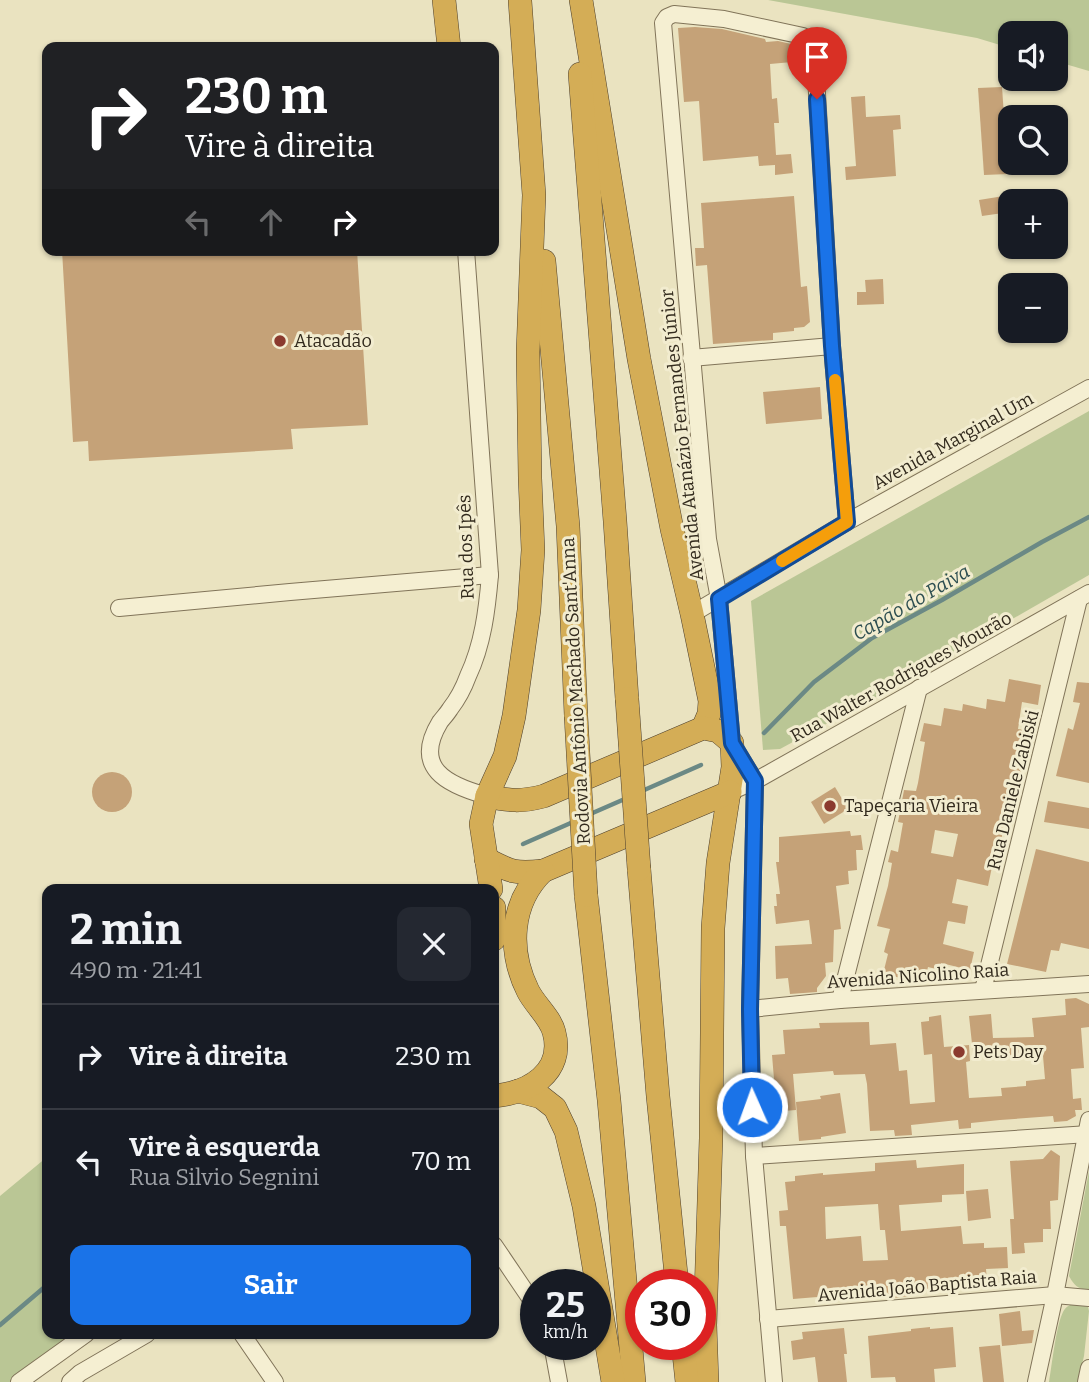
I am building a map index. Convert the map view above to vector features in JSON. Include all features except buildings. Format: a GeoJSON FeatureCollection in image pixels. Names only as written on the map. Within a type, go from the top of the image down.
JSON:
{"type":"FeatureCollection","features":[{"type":"Feature","properties":{"kind":"highway"},"geometry":{"type":"LineString","coordinates":[[444,0],[448,42]]}},
{"type":"Feature","properties":{"kind":"highway"},"geometry":{"type":"LineString","coordinates":[[490,884],[481,824],[486,796],[505,756],[514,716],[529,610],[533,550],[528,352],[534,195],[520,0]]}},
{"type":"Feature","properties":{"kind":"highway","name":"Rodovia Antônio Machado Sant'Anna"},"geometry":{"type":"LineString","coordinates":[[520,0],[568,526],[586,895],[609,1100],[634,1382]]}},
{"type":"Feature","properties":{"kind":"highway"},"geometry":{"type":"LineString","coordinates":[[574,0],[639,869],[676,1269]]}},
{"type":"Feature","properties":{"kind":"highway"},"geometry":{"type":"LineString","coordinates":[[581,0],[639,359],[672,529],[710,701],[709,714],[703,728]]}},
{"type":"Feature","properties":{"kind":"highway"},"geometry":{"type":"LineString","coordinates":[[486,796],[506,800],[527,800],[544,796],[703,728],[719,731],[732,743],[733,767],[718,863],[713,928],[711,1138],[705,1325],[707,1382]]}},
{"type":"Feature","properties":{"kind":"highway"},"geometry":{"type":"LineString","coordinates":[[486,859],[509,871],[543,871],[730,792]]}},
{"type":"Feature","properties":{"kind":"highway"},"geometry":{"type":"LineString","coordinates":[[499,1095],[511,1094],[540,1081],[550,1069],[555,1055],[553,1030],[527,989],[516,957],[514,941],[519,909],[525,894],[543,871]]}},
{"type":"Feature","properties":{"kind":"highway"},"geometry":{"type":"LineString","coordinates":[[518,1091],[541,1097],[555,1108],[566,1131],[584,1206],[613,1382]]}},
{"type":"Feature","properties":{"kind":"highway"},"geometry":{"type":"LineString","coordinates":[[685,1360],[687,1382]]}},
{"type":"Feature","properties":{"kind":"street","name":"Avenida Atanázio Fernandes Júnior"},"geometry":{"type":"LineString","coordinates":[[755,781],[732,743],[719,599],[708,539],[663,23],[667,17],[674,15],[724,19],[803,36],[814,44],[832,346]]}},
{"type":"Feature","properties":{"kind":"street","name":"Rua dos Ipês"},"geometry":{"type":"LineString","coordinates":[[466,256],[490,575],[486,617],[476,657],[468,678],[435,732],[430,757],[438,772],[450,783],[463,790],[486,796]]}},
{"type":"Feature","properties":{"kind":"street"},"geometry":{"type":"LineString","coordinates":[[691,358],[832,346],[847,522]]}},
{"type":"Feature","properties":{"kind":"street","name":"Avenida Marginal Um"},"geometry":{"type":"LineString","coordinates":[[692,614],[847,522],[1089,387]]}},
{"type":"Feature","properties":{"kind":"street"},"geometry":{"type":"LineString","coordinates":[[119,608],[490,575]]}},
{"type":"Feature","properties":{"kind":"street","name":"Rua Walter Rodrigues Mourão"},"geometry":{"type":"LineString","coordinates":[[730,792],[755,781],[1084,596]]}},
{"type":"Feature","properties":{"kind":"street","name":"Rua Daniele Zabiski"},"geometry":{"type":"LineString","coordinates":[[983,990],[1084,596]]}},
{"type":"Feature","properties":{"kind":"street"},"geometry":{"type":"LineString","coordinates":[[840,1000],[919,688]]}},
{"type":"Feature","properties":{"kind":"street"},"geometry":{"type":"LineString","coordinates":[[755,781],[750,1009],[754,1156],[774,1382]]}},
{"type":"Feature","properties":{"kind":"street","name":"Avenida Nicolino Raia"},"geometry":{"type":"LineString","coordinates":[[750,1009],[840,1000],[1089,984]]}},
{"type":"Feature","properties":{"kind":"street"},"geometry":{"type":"LineString","coordinates":[[754,1156],[1088,1129],[1036,1382]]}},
{"type":"Feature","properties":{"kind":"street"},"geometry":{"type":"LineString","coordinates":[[499,1252],[520,1283]]}},
{"type":"Feature","properties":{"kind":"street","name":"Avenida João Baptista Raia"},"geometry":{"type":"LineString","coordinates":[[768,1319],[1055,1295],[1089,1298]]}},
{"type":"Feature","properties":{"kind":"street"},"geometry":{"type":"LineString","coordinates":[[19,1382],[79,1339]]}},
{"type":"Feature","properties":{"kind":"street"},"geometry":{"type":"LineString","coordinates":[[70,1382],[80,1373],[138,1339]]}},
{"type":"Feature","properties":{"kind":"street"},"geometry":{"type":"LineString","coordinates":[[245,1339],[275,1382]]}},
{"type":"Feature","properties":{"kind":"street"},"geometry":{"type":"LineString","coordinates":[[555,1360],[559,1382]]}},
{"type":"Feature","properties":{"kind":"street"},"geometry":{"type":"LineString","coordinates":[[1086,1382],[1089,1368]]}},
{"type":"Feature","properties":{"kind":"green space"},"geometry":{"type":"Polygon","coordinates":[[[768,0],[1089,0],[1089,71],[1068,65],[1068,21],[998,21],[998,44],[977,38],[768,0]]]}},
{"type":"Feature","properties":{"kind":"green space"},"geometry":{"type":"Polygon","coordinates":[[[1089,411],[1089,575],[780,749],[763,750],[751,601],[1089,411]]]}},
{"type":"Feature","properties":{"kind":"green space"},"geometry":{"type":"Polygon","coordinates":[[[42,1161],[42,1339],[68,1339],[13,1382],[0,1382],[0,1196],[42,1161]]]}},
{"type":"Feature","properties":{"kind":"green space"},"geometry":{"type":"Polygon","coordinates":[[[1089,1171],[1089,1290],[1076,1286],[1069,1276],[1089,1171]]]}},
{"type":"Feature","properties":{"kind":"green space"},"geometry":{"type":"Polygon","coordinates":[[[1077,1303],[1088,1307],[1089,1311],[1078,1382],[1049,1382],[1056,1336],[1063,1312],[1077,1303]]]}},
{"type":"Feature","properties":{"kind":"waterway","name":"Capão do Paiva"},"geometry":{"type":"LineString","coordinates":[[764,733],[814,682],[872,638],[1089,517]]}},
{"type":"Feature","properties":{"kind":"waterway"},"geometry":{"type":"LineString","coordinates":[[642,791],[701,765]]}},
{"type":"Feature","properties":{"kind":"waterway"},"geometry":{"type":"LineString","coordinates":[[588,815],[627,798]]}},
{"type":"Feature","properties":{"kind":"waterway"},"geometry":{"type":"LineString","coordinates":[[523,844],[573,822]]}},
{"type":"Feature","properties":{"kind":"waterway","name":"Capão do Paiva"},"geometry":{"type":"LineString","coordinates":[[0,1325],[42,1289]]}},
{"type":"Feature","properties":{"kind":"slow traffic"},"geometry":{"type":"LineString","coordinates":[[782,561],[847,522],[835,380]]}},
{"type":"Feature","properties":{"kind":"place","name":"Atacadão"},"geometry":{"type":"Point","coordinates":[280,341]}},
{"type":"Feature","properties":{"kind":"place","name":"Tapeçaria Vieira"},"geometry":{"type":"Point","coordinates":[830,806]}},
{"type":"Feature","properties":{"kind":"place","name":"Pets Day"},"geometry":{"type":"Point","coordinates":[959,1052]}},
{"type":"Feature","properties":{"kind":"route"},"geometry":{"type":"LineString","coordinates":[[752,1107],[750,1009],[755,781],[732,743],[719,599],[847,522],[832,346],[817,99]]}}]}
